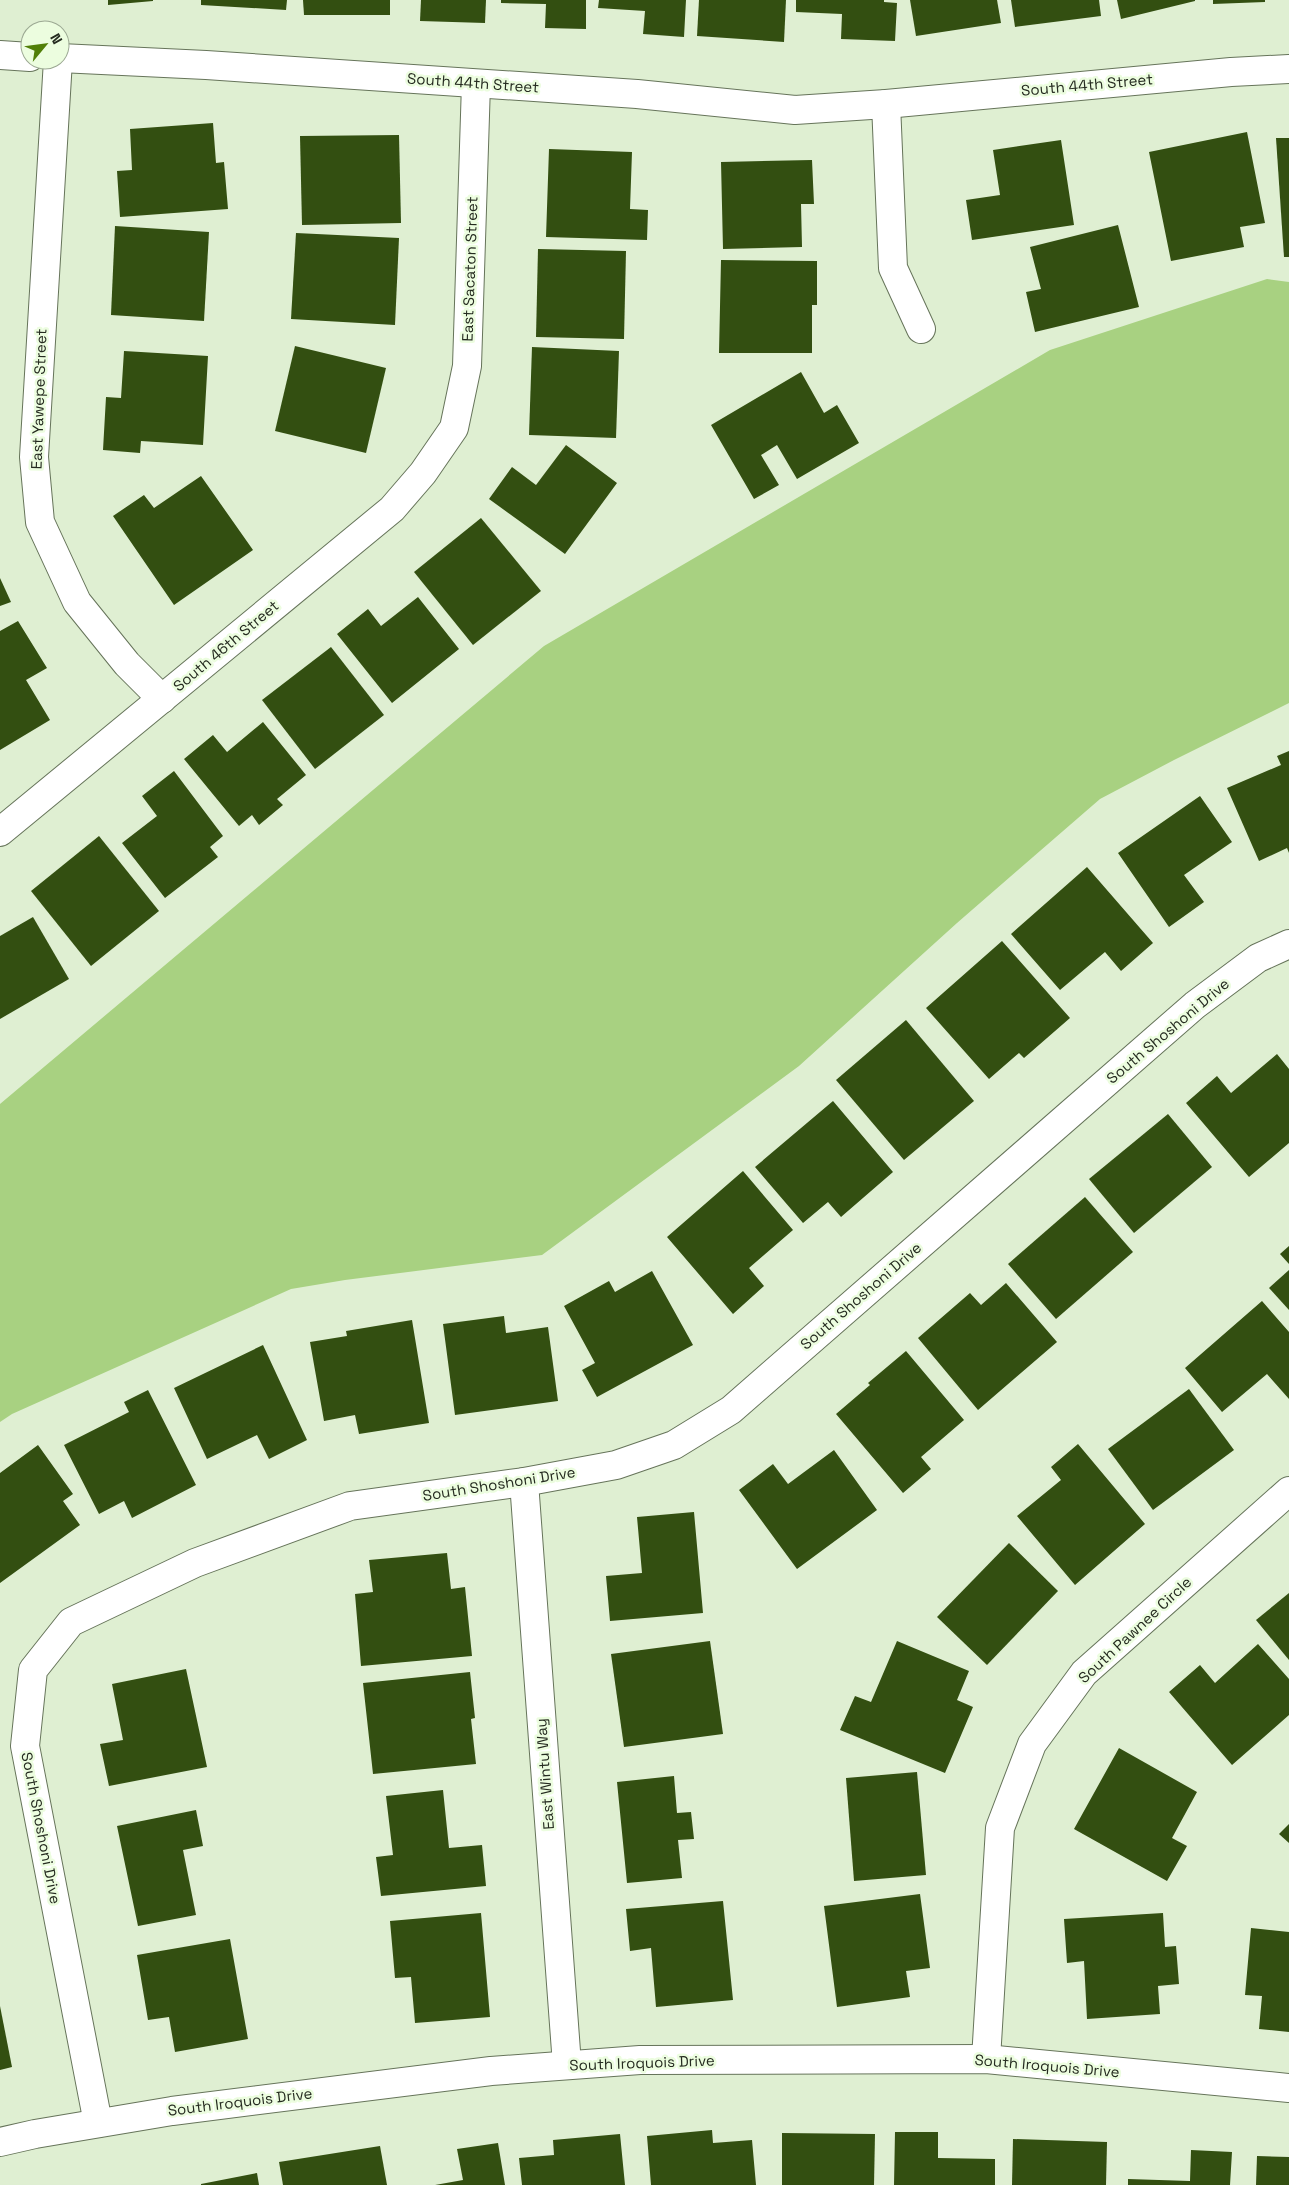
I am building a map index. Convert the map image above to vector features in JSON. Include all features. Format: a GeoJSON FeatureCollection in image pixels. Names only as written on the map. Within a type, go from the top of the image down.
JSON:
{"type":"FeatureCollection","features":[{"type":"Feature","properties":{"kind":"street"},"geometry":{"type":"LineString","coordinates":[[0,55],[20,56]]}},
{"type":"Feature","properties":{"kind":"street","name":"South 44th Street"},"geometry":{"type":"LineString","coordinates":[[70,59],[206,65],[637,94],[795,110],[886,104],[1232,72],[1289,69]]}},
{"type":"Feature","properties":{"kind":"street","name":"East Yawepe Street"},"geometry":{"type":"LineString","coordinates":[[58,70],[34,457],[40,522],[77,602],[126,664],[162,699]]}},
{"type":"Feature","properties":{"kind":"street","name":"East Sacaton Street"},"geometry":{"type":"LineString","coordinates":[[440,449],[454,428],[467,366],[476,84]]}},
{"type":"Feature","properties":{"kind":"street"},"geometry":{"type":"LineString","coordinates":[[886,104],[893,268],[921,329]]}},
{"type":"Feature","properties":{"kind":"street","name":"South 46th Street"},"geometry":{"type":"LineString","coordinates":[[0,832],[392,509],[424,473],[440,449]]}},
{"type":"Feature","properties":{"kind":"street","name":"South Shoshoni Drive"},"geometry":{"type":"LineString","coordinates":[[98,2123],[25,1746],[33,1670],[71,1622],[204,1560],[350,1506],[524,1482],[616,1465],[674,1445],[731,1410],[1195,1005],[1258,958],[1289,944]]}},
{"type":"Feature","properties":{"kind":"street","name":"East Wintu Way"},"geometry":{"type":"LineString","coordinates":[[524,1482],[567,2065]]}},
{"type":"Feature","properties":{"kind":"street","name":"South Pawnee Circle"},"geometry":{"type":"LineString","coordinates":[[986,2059],[1000,1828],[1032,1744],[1084,1673],[1289,1492]]}},
{"type":"Feature","properties":{"kind":"street","name":"South Iroquois Drive"},"geometry":{"type":"LineString","coordinates":[[0,2142],[172,2111],[482,2072],[640,2060],[986,2059],[1289,2088]]}},
{"type":"Feature","properties":{"kind":"green space"},"geometry":{"type":"Polygon","coordinates":[[[1267,279],[1289,282],[1289,703],[1100,799],[957,923],[799,1066],[542,1255],[345,1280],[291,1289],[12,1414],[0,1422],[0,1104],[544,646],[1050,350],[1267,279]]]}},
{"type":"Feature","properties":{"kind":"building"},"geometry":{"type":"Polygon","coordinates":[[[108,0],[153,0],[153,1],[108,5],[108,0]]]}},
{"type":"Feature","properties":{"kind":"building"},"geometry":{"type":"Polygon","coordinates":[[[201,0],[287,0],[286,10],[201,5],[201,0]]]}},
{"type":"Feature","properties":{"kind":"building"},"geometry":{"type":"Polygon","coordinates":[[[303,0],[390,0],[390,15],[304,15],[303,0]]]}},
{"type":"Feature","properties":{"kind":"building"},"geometry":{"type":"Polygon","coordinates":[[[421,0],[486,0],[485,23],[420,21],[421,0]]]}},
{"type":"Feature","properties":{"kind":"building"},"geometry":{"type":"Polygon","coordinates":[[[501,0],[586,0],[586,29],[545,28],[546,4],[501,3],[501,0]]]}},
{"type":"Feature","properties":{"kind":"building"},"geometry":{"type":"Polygon","coordinates":[[[599,0],[686,0],[684,37],[643,34],[645,11],[598,8],[599,0]]]}},
{"type":"Feature","properties":{"kind":"building"},"geometry":{"type":"Polygon","coordinates":[[[699,0],[786,0],[784,42],[697,36],[699,0]]]}},
{"type":"Feature","properties":{"kind":"building"},"geometry":{"type":"Polygon","coordinates":[[[796,0],[884,0],[884,2],[897,3],[895,41],[841,39],[842,14],[796,12],[796,0]]]}},
{"type":"Feature","properties":{"kind":"building"},"geometry":{"type":"Polygon","coordinates":[[[910,0],[997,0],[1001,23],[916,36],[910,0]]]}},
{"type":"Feature","properties":{"kind":"building"},"geometry":{"type":"Polygon","coordinates":[[[1011,0],[1099,0],[1101,16],[1015,27],[1011,0]]]}},
{"type":"Feature","properties":{"kind":"building"},"geometry":{"type":"Polygon","coordinates":[[[1117,0],[1195,0],[1195,1],[1121,19],[1117,0]]]}},
{"type":"Feature","properties":{"kind":"building"},"geometry":{"type":"Polygon","coordinates":[[[1213,0],[1265,0],[1265,2],[1213,4],[1213,0]]]}},
{"type":"Feature","properties":{"kind":"building"},"geometry":{"type":"Polygon","coordinates":[[[213,123],[216,163],[224,162],[228,209],[120,217],[117,171],[132,170],[130,129],[213,123]]]}},
{"type":"Feature","properties":{"kind":"building"},"geometry":{"type":"Polygon","coordinates":[[[1247,132],[1265,223],[1240,227],[1244,247],[1171,261],[1149,152],[1247,132]]]}},
{"type":"Feature","properties":{"kind":"building"},"geometry":{"type":"Polygon","coordinates":[[[399,135],[401,223],[302,225],[300,136],[399,135]]]}},
{"type":"Feature","properties":{"kind":"building"},"geometry":{"type":"Polygon","coordinates":[[[1276,138],[1289,138],[1289,257],[1284,257],[1276,138]]]}},
{"type":"Feature","properties":{"kind":"building"},"geometry":{"type":"Polygon","coordinates":[[[1061,140],[1074,225],[972,240],[966,200],[1000,195],[993,150],[1061,140]]]}},
{"type":"Feature","properties":{"kind":"building"},"geometry":{"type":"Polygon","coordinates":[[[549,149],[632,152],[630,209],[648,210],[647,240],[546,237],[549,149]]]}},
{"type":"Feature","properties":{"kind":"building"},"geometry":{"type":"Polygon","coordinates":[[[812,160],[814,204],[801,204],[802,247],[723,249],[721,162],[812,160]]]}},
{"type":"Feature","properties":{"kind":"building"},"geometry":{"type":"Polygon","coordinates":[[[1118,225],[1139,307],[1035,332],[1026,292],[1041,289],[1030,247],[1118,225]]]}},
{"type":"Feature","properties":{"kind":"building"},"geometry":{"type":"Polygon","coordinates":[[[115,226],[209,232],[204,321],[111,315],[115,226]]]}},
{"type":"Feature","properties":{"kind":"building"},"geometry":{"type":"Polygon","coordinates":[[[296,233],[399,238],[395,325],[291,319],[296,233]]]}},
{"type":"Feature","properties":{"kind":"building"},"geometry":{"type":"Polygon","coordinates":[[[538,249],[626,251],[624,339],[536,337],[538,249]]]}},
{"type":"Feature","properties":{"kind":"building"},"geometry":{"type":"Polygon","coordinates":[[[721,260],[817,261],[817,305],[812,305],[812,353],[719,353],[721,260]]]}},
{"type":"Feature","properties":{"kind":"building"},"geometry":{"type":"Polygon","coordinates":[[[295,346],[386,368],[366,453],[275,431],[295,346]]]}},
{"type":"Feature","properties":{"kind":"building"},"geometry":{"type":"Polygon","coordinates":[[[532,347],[619,351],[616,438],[529,435],[532,347]]]}},
{"type":"Feature","properties":{"kind":"building"},"geometry":{"type":"Polygon","coordinates":[[[124,351],[208,356],[203,445],[141,441],[140,453],[103,450],[106,397],[121,398],[124,351]]]}},
{"type":"Feature","properties":{"kind":"building"},"geometry":{"type":"Polygon","coordinates":[[[801,372],[824,413],[837,405],[859,443],[797,479],[777,445],[761,455],[779,485],[754,499],[711,425],[801,372]]]}},
{"type":"Feature","properties":{"kind":"building"},"geometry":{"type":"Polygon","coordinates":[[[566,445],[617,483],[565,554],[489,499],[512,467],[536,485],[566,445]]]}},
{"type":"Feature","properties":{"kind":"building"},"geometry":{"type":"Polygon","coordinates":[[[201,476],[253,550],[174,605],[113,516],[144,495],[154,508],[201,476]]]}},
{"type":"Feature","properties":{"kind":"building"},"geometry":{"type":"Polygon","coordinates":[[[481,518],[541,591],[473,645],[414,572],[481,518]]]}},
{"type":"Feature","properties":{"kind":"building"},"geometry":{"type":"Polygon","coordinates":[[[0,578],[11,602],[0,606],[0,578]]]}},
{"type":"Feature","properties":{"kind":"building"},"geometry":{"type":"Polygon","coordinates":[[[418,597],[459,649],[392,703],[337,634],[368,609],[381,626],[418,597]]]}},
{"type":"Feature","properties":{"kind":"building"},"geometry":{"type":"Polygon","coordinates":[[[18,621],[47,668],[26,680],[50,720],[0,750],[0,631],[18,621]]]}},
{"type":"Feature","properties":{"kind":"building"},"geometry":{"type":"Polygon","coordinates":[[[331,647],[384,715],[315,769],[262,700],[331,647]]]}},
{"type":"Feature","properties":{"kind":"building"},"geometry":{"type":"Polygon","coordinates":[[[263,722],[306,775],[277,799],[283,805],[259,825],[252,815],[239,826],[184,759],[213,735],[227,752],[263,722]]]}},
{"type":"Feature","properties":{"kind":"building"},"geometry":{"type":"Polygon","coordinates":[[[1289,751],[1289,853],[1287,848],[1259,861],[1227,788],[1281,765],[1277,756],[1289,751]]]}},
{"type":"Feature","properties":{"kind":"building"},"geometry":{"type":"Polygon","coordinates":[[[174,771],[223,836],[210,847],[218,857],[165,898],[122,843],[157,816],[142,796],[174,771]]]}},
{"type":"Feature","properties":{"kind":"building"},"geometry":{"type":"Polygon","coordinates":[[[1200,796],[1232,842],[1184,875],[1204,902],[1169,927],[1118,853],[1200,796]]]}},
{"type":"Feature","properties":{"kind":"building"},"geometry":{"type":"Polygon","coordinates":[[[99,836],[159,911],[91,966],[31,891],[99,836]]]}},
{"type":"Feature","properties":{"kind":"building"},"geometry":{"type":"Polygon","coordinates":[[[1087,867],[1153,943],[1121,971],[1105,952],[1060,990],[1011,934],[1087,867]]]}},
{"type":"Feature","properties":{"kind":"building"},"geometry":{"type":"Polygon","coordinates":[[[33,917],[69,979],[0,1019],[0,936],[33,917]]]}},
{"type":"Feature","properties":{"kind":"building"},"geometry":{"type":"Polygon","coordinates":[[[1002,941],[1070,1018],[1024,1058],[1019,1053],[989,1079],[926,1008],[1002,941]]]}},
{"type":"Feature","properties":{"kind":"building"},"geometry":{"type":"Polygon","coordinates":[[[906,1020],[974,1101],[904,1160],[836,1080],[906,1020]]]}},
{"type":"Feature","properties":{"kind":"building"},"geometry":{"type":"Polygon","coordinates":[[[1277,1054],[1289,1069],[1289,1143],[1249,1177],[1186,1103],[1217,1076],[1231,1093],[1277,1054]]]}},
{"type":"Feature","properties":{"kind":"building"},"geometry":{"type":"Polygon","coordinates":[[[833,1101],[893,1172],[841,1217],[828,1202],[803,1223],[755,1167],[833,1101]]]}},
{"type":"Feature","properties":{"kind":"building"},"geometry":{"type":"Polygon","coordinates":[[[1168,1114],[1212,1167],[1134,1233],[1089,1179],[1168,1114]]]}},
{"type":"Feature","properties":{"kind":"building"},"geometry":{"type":"Polygon","coordinates":[[[743,1171],[793,1230],[749,1268],[764,1286],[733,1314],[667,1237],[743,1171]]]}},
{"type":"Feature","properties":{"kind":"building"},"geometry":{"type":"Polygon","coordinates":[[[1085,1197],[1133,1252],[1056,1319],[1008,1264],[1085,1197]]]}},
{"type":"Feature","properties":{"kind":"building"},"geometry":{"type":"Polygon","coordinates":[[[1289,1246],[1289,1264],[1280,1254],[1289,1246]]]}},
{"type":"Feature","properties":{"kind":"building"},"geometry":{"type":"Polygon","coordinates":[[[1289,1270],[1289,1310],[1269,1288],[1289,1270]]]}},
{"type":"Feature","properties":{"kind":"building"},"geometry":{"type":"Polygon","coordinates":[[[652,1271],[693,1345],[597,1397],[582,1370],[595,1363],[564,1306],[609,1281],[615,1292],[652,1271]]]}},
{"type":"Feature","properties":{"kind":"building"},"geometry":{"type":"Polygon","coordinates":[[[1006,1283],[1057,1342],[978,1410],[918,1338],[970,1293],[981,1305],[1006,1283]]]}},
{"type":"Feature","properties":{"kind":"building"},"geometry":{"type":"Polygon","coordinates":[[[1262,1301],[1289,1332],[1289,1399],[1267,1374],[1222,1412],[1185,1368],[1262,1301]]]}},
{"type":"Feature","properties":{"kind":"building"},"geometry":{"type":"Polygon","coordinates":[[[504,1316],[506,1333],[548,1327],[558,1401],[455,1415],[443,1324],[504,1316]]]}},
{"type":"Feature","properties":{"kind":"building"},"geometry":{"type":"Polygon","coordinates":[[[412,1320],[429,1423],[359,1434],[355,1415],[324,1421],[310,1342],[347,1336],[346,1331],[412,1320]]]}},
{"type":"Feature","properties":{"kind":"building"},"geometry":{"type":"Polygon","coordinates":[[[263,1345],[307,1440],[269,1459],[257,1435],[207,1459],[174,1388],[263,1345]]]}},
{"type":"Feature","properties":{"kind":"building"},"geometry":{"type":"Polygon","coordinates":[[[906,1351],[964,1420],[921,1457],[931,1469],[903,1493],[836,1414],[870,1385],[868,1383],[906,1351]]]}},
{"type":"Feature","properties":{"kind":"building"},"geometry":{"type":"Polygon","coordinates":[[[1189,1389],[1234,1450],[1153,1510],[1108,1449],[1189,1389]]]}},
{"type":"Feature","properties":{"kind":"building"},"geometry":{"type":"Polygon","coordinates":[[[148,1390],[196,1485],[132,1518],[124,1501],[99,1514],[64,1445],[129,1412],[124,1402],[148,1390]]]}},
{"type":"Feature","properties":{"kind":"building"},"geometry":{"type":"Polygon","coordinates":[[[1078,1444],[1145,1524],[1075,1585],[1017,1516],[1061,1480],[1051,1467],[1078,1444]]]}},
{"type":"Feature","properties":{"kind":"building"},"geometry":{"type":"Polygon","coordinates":[[[38,1445],[73,1494],[63,1501],[80,1525],[0,1583],[0,1473],[38,1445]]]}},
{"type":"Feature","properties":{"kind":"building"},"geometry":{"type":"Polygon","coordinates":[[[834,1450],[877,1510],[797,1569],[739,1490],[773,1464],[788,1484],[834,1450]]]}},
{"type":"Feature","properties":{"kind":"building"},"geometry":{"type":"Polygon","coordinates":[[[694,1512],[703,1613],[610,1621],[606,1576],[642,1573],[637,1517],[694,1512]]]}},
{"type":"Feature","properties":{"kind":"building"},"geometry":{"type":"Polygon","coordinates":[[[1009,1543],[1058,1591],[987,1665],[937,1617],[1009,1543]]]}},
{"type":"Feature","properties":{"kind":"building"},"geometry":{"type":"Polygon","coordinates":[[[447,1553],[451,1589],[465,1587],[472,1656],[361,1666],[355,1594],[373,1592],[369,1560],[447,1553]]]}},
{"type":"Feature","properties":{"kind":"building"},"geometry":{"type":"Polygon","coordinates":[[[1289,1593],[1289,1660],[1256,1620],[1289,1593]]]}},
{"type":"Feature","properties":{"kind":"building"},"geometry":{"type":"Polygon","coordinates":[[[710,1641],[723,1734],[624,1747],[611,1654],[710,1641]]]}},
{"type":"Feature","properties":{"kind":"building"},"geometry":{"type":"Polygon","coordinates":[[[897,1641],[969,1671],[957,1700],[973,1707],[945,1773],[840,1730],[855,1696],[871,1702],[897,1641]]]}},
{"type":"Feature","properties":{"kind":"building"},"geometry":{"type":"Polygon","coordinates":[[[1258,1644],[1289,1679],[1289,1715],[1232,1765],[1169,1692],[1200,1665],[1215,1683],[1258,1644]]]}},
{"type":"Feature","properties":{"kind":"building"},"geometry":{"type":"Polygon","coordinates":[[[186,1669],[207,1767],[109,1786],[100,1744],[123,1740],[112,1684],[186,1669]]]}},
{"type":"Feature","properties":{"kind":"building"},"geometry":{"type":"Polygon","coordinates":[[[470,1672],[475,1718],[471,1719],[476,1764],[373,1774],[363,1683],[470,1672]]]}},
{"type":"Feature","properties":{"kind":"building"},"geometry":{"type":"Polygon","coordinates":[[[1119,1748],[1197,1792],[1172,1838],[1187,1846],[1167,1881],[1074,1829],[1119,1748]]]}},
{"type":"Feature","properties":{"kind":"building"},"geometry":{"type":"Polygon","coordinates":[[[917,1772],[926,1875],[854,1881],[846,1778],[917,1772]]]}},
{"type":"Feature","properties":{"kind":"building"},"geometry":{"type":"Polygon","coordinates":[[[674,1776],[677,1813],[691,1812],[694,1839],[678,1840],[682,1878],[627,1883],[617,1782],[674,1776]]]}},
{"type":"Feature","properties":{"kind":"building"},"geometry":{"type":"Polygon","coordinates":[[[443,1790],[449,1848],[482,1845],[486,1886],[381,1896],[376,1857],[393,1855],[386,1796],[443,1790]]]}},
{"type":"Feature","properties":{"kind":"building"},"geometry":{"type":"Polygon","coordinates":[[[196,1810],[203,1846],[183,1850],[196,1915],[138,1926],[117,1826],[196,1810]]]}},
{"type":"Feature","properties":{"kind":"building"},"geometry":{"type":"Polygon","coordinates":[[[1289,1824],[1289,1843],[1279,1834],[1289,1824]]]}},
{"type":"Feature","properties":{"kind":"building"},"geometry":{"type":"Polygon","coordinates":[[[920,1894],[930,1968],[906,1971],[910,1997],[837,2007],[824,1906],[920,1894]]]}},
{"type":"Feature","properties":{"kind":"building"},"geometry":{"type":"Polygon","coordinates":[[[723,1901],[733,2000],[656,2007],[651,1948],[630,1951],[626,1909],[723,1901]]]}},
{"type":"Feature","properties":{"kind":"building"},"geometry":{"type":"Polygon","coordinates":[[[481,1913],[490,2017],[415,2023],[411,1977],[395,1978],[390,1921],[481,1913]]]}},
{"type":"Feature","properties":{"kind":"building"},"geometry":{"type":"Polygon","coordinates":[[[1163,1913],[1165,1947],[1176,1946],[1179,1984],[1158,1986],[1160,2014],[1087,2019],[1084,1961],[1067,1963],[1064,1919],[1163,1913]]]}},
{"type":"Feature","properties":{"kind":"building"},"geometry":{"type":"Polygon","coordinates":[[[1251,1928],[1289,1932],[1289,2032],[1259,2029],[1262,1996],[1245,1995],[1251,1928]]]}},
{"type":"Feature","properties":{"kind":"building"},"geometry":{"type":"Polygon","coordinates":[[[230,1939],[248,2039],[175,2052],[169,2017],[148,2020],[137,1955],[230,1939]]]}},
{"type":"Feature","properties":{"kind":"building"},"geometry":{"type":"Polygon","coordinates":[[[0,2006],[12,2067],[0,2070],[0,2006]]]}},
{"type":"Feature","properties":{"kind":"building"},"geometry":{"type":"Polygon","coordinates":[[[712,2130],[713,2143],[752,2140],[756,2185],[651,2185],[647,2136],[712,2130]]]}},
{"type":"Feature","properties":{"kind":"building"},"geometry":{"type":"Polygon","coordinates":[[[895,2132],[938,2132],[938,2158],[995,2159],[995,2185],[894,2185],[895,2132]]]}},
{"type":"Feature","properties":{"kind":"building"},"geometry":{"type":"Polygon","coordinates":[[[782,2133],[875,2134],[874,2185],[782,2185],[782,2133]]]}},
{"type":"Feature","properties":{"kind":"building"},"geometry":{"type":"Polygon","coordinates":[[[620,2134],[625,2185],[522,2185],[519,2158],[554,2155],[553,2140],[620,2134]]]}},
{"type":"Feature","properties":{"kind":"building"},"geometry":{"type":"Polygon","coordinates":[[[1013,2139],[1107,2142],[1106,2185],[1012,2185],[1013,2139]]]}},
{"type":"Feature","properties":{"kind":"building"},"geometry":{"type":"Polygon","coordinates":[[[498,2143],[505,2185],[435,2185],[463,2180],[457,2149],[498,2143]]]}},
{"type":"Feature","properties":{"kind":"building"},"geometry":{"type":"Polygon","coordinates":[[[380,2146],[387,2185],[283,2185],[279,2162],[380,2146]]]}},
{"type":"Feature","properties":{"kind":"building"},"geometry":{"type":"Polygon","coordinates":[[[1191,2150],[1232,2152],[1230,2185],[1128,2185],[1128,2179],[1190,2181],[1191,2150]]]}},
{"type":"Feature","properties":{"kind":"building"},"geometry":{"type":"Polygon","coordinates":[[[1257,2156],[1289,2157],[1289,2185],[1256,2185],[1257,2156]]]}},
{"type":"Feature","properties":{"kind":"building"},"geometry":{"type":"Polygon","coordinates":[[[257,2173],[259,2185],[201,2185],[201,2184],[257,2173]]]}}]}
